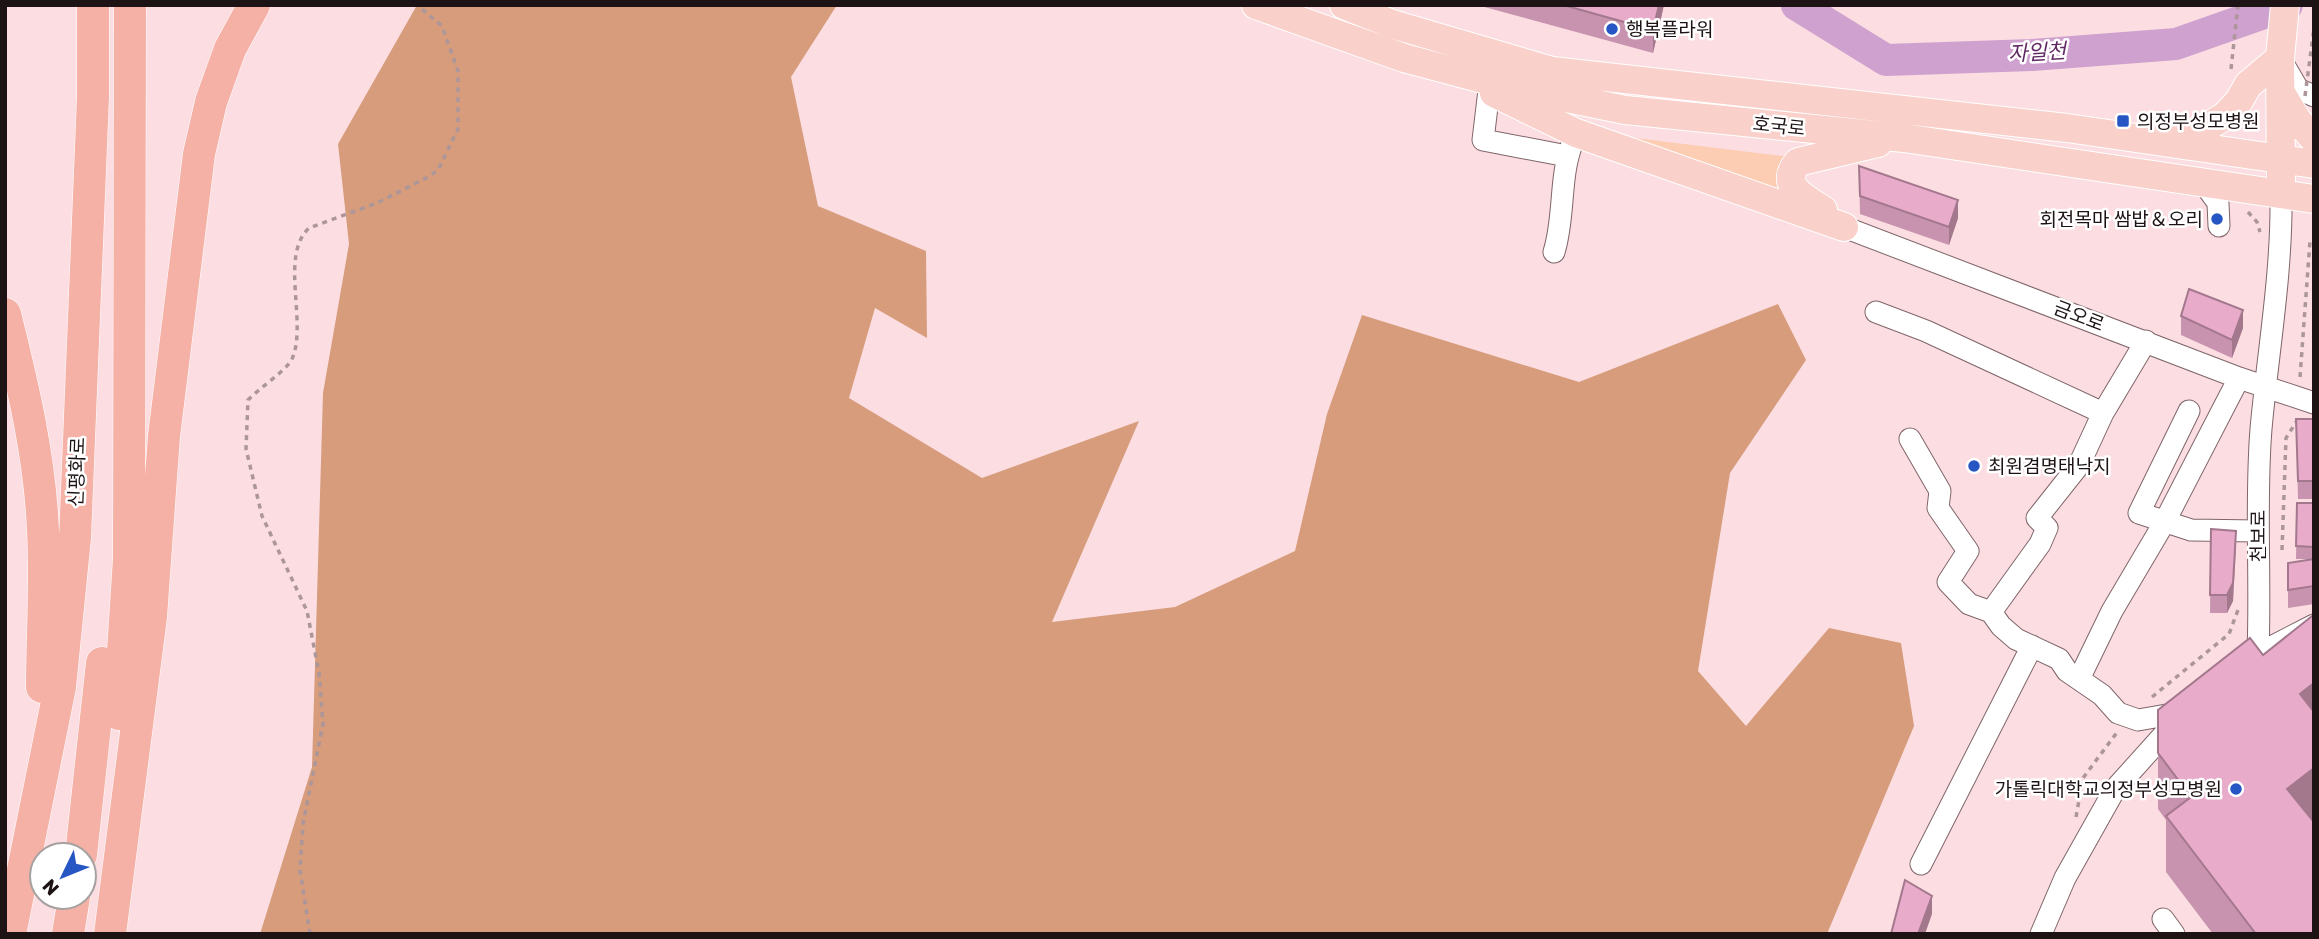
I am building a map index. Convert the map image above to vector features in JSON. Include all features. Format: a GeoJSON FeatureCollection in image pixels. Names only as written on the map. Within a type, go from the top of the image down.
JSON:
{"type":"FeatureCollection","features":[{"type":"Feature","properties":{"kind":"highway","name":"신평화로"},"geometry":{"type":"LineString","coordinates":[[10,934],[60,687],[75,538],[93,97],[93,5]]}},
{"type":"Feature","properties":{"kind":"highway","name":"신평화로"},"geometry":{"type":"LineString","coordinates":[[103,934],[129,558],[130,5]]}},
{"type":"Feature","properties":{"kind":"highway"},"geometry":{"type":"LineString","coordinates":[[110,934],[151,617],[164,436],[199,154],[211,102],[230,49],[254,5]]}},
{"type":"Feature","properties":{"kind":"highway","name":"신평화로"},"geometry":{"type":"LineString","coordinates":[[82,841],[114,544],[131,99]]}},
{"type":"Feature","properties":{"kind":"highway"},"geometry":{"type":"LineString","coordinates":[[5,314],[30,413],[40,482],[44,533],[43,770]]}},
{"type":"Feature","properties":{"kind":"highway"},"geometry":{"type":"LineString","coordinates":[[5,354],[40,482]]}},
{"type":"Feature","properties":{"kind":"highway"},"geometry":{"type":"LineString","coordinates":[[68,934],[72,911]]}},
{"type":"Feature","properties":{"kind":"main road","name":"호국로"},"geometry":{"type":"LineString","coordinates":[[1256,5],[1404,58],[1509,86],[1625,110],[1904,138],[2314,199]]}},
{"type":"Feature","properties":{"kind":"main road","name":"호국로"},"geometry":{"type":"LineString","coordinates":[[1344,5],[1392,24],[1552,71],[2067,128],[2314,164]]}},
{"type":"Feature","properties":{"kind":"main road","name":"천보로"},"geometry":{"type":"LineString","coordinates":[[2281,196],[2281,160],[2300,95],[2280,58],[2285,5]]}},
{"type":"Feature","properties":{"kind":"main road"},"geometry":{"type":"LineString","coordinates":[[1404,58],[1489,90],[1571,145],[1844,227]]}},
{"type":"Feature","properties":{"kind":"main road"},"geometry":{"type":"LineString","coordinates":[[2137,138],[2200,131],[2225,116],[2248,85],[2280,58]]}},
{"type":"Feature","properties":{"kind":"main road"},"geometry":{"type":"LineString","coordinates":[[2300,95],[2297,120],[2314,139]]}},
{"type":"Feature","properties":{"kind":"main road"},"geometry":{"type":"LineString","coordinates":[[1844,227],[1797,194],[1791,178],[1794,167],[1801,159],[1904,138]]}},
{"type":"Feature","properties":{"kind":"street"},"geometry":{"type":"LineString","coordinates":[[1489,90],[1483,140],[1571,145],[1562,226],[1554,252]]}},
{"type":"Feature","properties":{"kind":"street"},"geometry":{"type":"LineString","coordinates":[[2203,182],[2218,203],[2219,226]]}},
{"type":"Feature","properties":{"kind":"street","name":"천보로"},"geometry":{"type":"LineString","coordinates":[[2258,652],[2257,531],[2261,428],[2268,386],[2281,235],[2281,196]]}},
{"type":"Feature","properties":{"kind":"street","name":"금오로"},"geometry":{"type":"LineString","coordinates":[[1844,227],[2239,379],[2268,386],[2310,412]]}},
{"type":"Feature","properties":{"kind":"street"},"geometry":{"type":"LineString","coordinates":[[1876,313],[1926,331],[2103,413]]}},
{"type":"Feature","properties":{"kind":"street"},"geometry":{"type":"LineString","coordinates":[[1991,612],[2040,544],[2047,528],[2037,518],[2079,465],[2103,413],[2146,341]]}},
{"type":"Feature","properties":{"kind":"street"},"geometry":{"type":"LineString","coordinates":[[2080,677],[2112,611],[2164,523],[2239,379]]}},
{"type":"Feature","properties":{"kind":"street"},"geometry":{"type":"LineString","coordinates":[[2189,411],[2139,513],[2191,530],[2257,531]]}},
{"type":"Feature","properties":{"kind":"street"},"geometry":{"type":"LineString","coordinates":[[1910,439],[1940,491],[1938,508],[1968,551],[1948,582],[1969,604],[1991,612],[2008,633],[2059,659],[2067,671],[2080,677],[2102,695],[2118,713],[2138,720],[2185,712]]}},
{"type":"Feature","properties":{"kind":"street"},"geometry":{"type":"LineString","coordinates":[[2235,668],[2258,652],[2314,625]]}},
{"type":"Feature","properties":{"kind":"street"},"geometry":{"type":"LineString","coordinates":[[1921,864],[2032,646]]}},
{"type":"Feature","properties":{"kind":"street"},"geometry":{"type":"LineString","coordinates":[[2258,652],[2276,668]]}},
{"type":"Feature","properties":{"kind":"street"},"geometry":{"type":"LineString","coordinates":[[2041,934],[2065,878],[2115,789],[2203,694]]}},
{"type":"Feature","properties":{"kind":"path"},"geometry":{"type":"LineString","coordinates":[[310,934],[300,870],[303,824],[323,724],[319,673],[307,611],[262,516],[246,449],[248,400],[292,360],[299,320],[293,286],[302,235],[309,228],[377,203],[428,177],[438,170],[458,129],[457,71],[442,26],[417,5]]}},
{"type":"Feature","properties":{"kind":"path"},"geometry":{"type":"LineString","coordinates":[[2229,81],[2238,5]]}},
{"type":"Feature","properties":{"kind":"path"},"geometry":{"type":"LineString","coordinates":[[2300,95],[2314,28]]}},
{"type":"Feature","properties":{"kind":"path"},"geometry":{"type":"LineString","coordinates":[[2237,209],[2249,213],[2257,222],[2260,232],[2259,245]]}},
{"type":"Feature","properties":{"kind":"path"},"geometry":{"type":"LineString","coordinates":[[2300,378],[2310,241],[2314,238]]}},
{"type":"Feature","properties":{"kind":"path"},"geometry":{"type":"LineString","coordinates":[[2282,550],[2286,438],[2299,417],[2310,412]]}},
{"type":"Feature","properties":{"kind":"path"},"geometry":{"type":"LineString","coordinates":[[2145,703],[2229,634],[2236,620],[2240,601]]}},
{"type":"Feature","properties":{"kind":"shaded area"},"geometry":{"type":"Polygon","coordinates":[[[417,5],[837,5],[791,77],[818,206],[926,251],[927,338],[875,308],[849,398],[982,478],[1139,421],[1052,622],[1175,607],[1295,551],[1327,414],[1362,315],[1579,382],[1778,304],[1806,360],[1730,473],[1698,671],[1746,726],[1829,628],[1901,643],[1914,726],[1827,934],[260,934],[312,767],[323,393],[349,244],[338,144],[417,5]]]}},
{"type":"Feature","properties":{"kind":"shaded area"},"geometry":{"type":"Polygon","coordinates":[[[1627,137],[1790,157],[1787,196],[1627,137]]]}},
{"type":"Feature","properties":{"kind":"building"},"geometry":{"type":"Polygon","coordinates":[[[1563,5],[1659,5],[1653,30],[1563,5]]]}},
{"type":"Feature","properties":{"kind":"building"},"geometry":{"type":"Polygon","coordinates":[[[1859,166],[1958,200],[1949,227],[1860,196],[1859,166]]]}},
{"type":"Feature","properties":{"kind":"building"},"geometry":{"type":"Polygon","coordinates":[[[2189,289],[2243,310],[2232,340],[2181,316],[2189,289]]]}},
{"type":"Feature","properties":{"kind":"building"},"geometry":{"type":"Polygon","coordinates":[[[2296,419],[2314,419],[2314,481],[2298,481],[2296,419]]]}},
{"type":"Feature","properties":{"kind":"building"},"geometry":{"type":"Polygon","coordinates":[[[2297,503],[2314,503],[2314,547],[2296,546],[2297,503]]]}},
{"type":"Feature","properties":{"kind":"building"},"geometry":{"type":"Polygon","coordinates":[[[2211,529],[2236,531],[2233,583],[2227,595],[2210,595],[2211,529]]]}},
{"type":"Feature","properties":{"kind":"building"},"geometry":{"type":"Polygon","coordinates":[[[2314,559],[2314,586],[2288,590],[2288,563],[2314,559]]]}},
{"type":"Feature","properties":{"kind":"building","name":"가톨릭대학교의정부성모병원"},"geometry":{"type":"Polygon","coordinates":[[[2312,616],[2314,683],[2300,694],[2314,712],[2314,768],[2287,789],[2314,822],[2314,934],[2256,934],[2166,816],[2191,797],[2158,753],[2158,710],[2250,638],[2263,655],[2312,616]]]}},
{"type":"Feature","properties":{"kind":"building"},"geometry":{"type":"Polygon","coordinates":[[[1905,880],[1932,896],[1918,934],[1891,934],[1905,880]]]}},
{"type":"Feature","properties":{"kind":"waterway","name":"자일천"},"geometry":{"type":"LineString","coordinates":[[1797,5],[1886,60],[2032,55],[2176,44],[2287,5]]}},
{"type":"Feature","properties":{"kind":"place","name":"행복플라워"},"geometry":{"type":"Point","coordinates":[1612,29]}},
{"type":"Feature","properties":{"kind":"place","name":"의정부성모병원"},"geometry":{"type":"Point","coordinates":[2123,121]}},
{"type":"Feature","properties":{"kind":"place","name":"회전목마 쌈밥＆오리"},"geometry":{"type":"Point","coordinates":[2217,219]}},
{"type":"Feature","properties":{"kind":"place","name":"최원겸명태낙지"},"geometry":{"type":"Point","coordinates":[1974,466]}},
{"type":"Feature","properties":{"kind":"place","name":"가톨릭대학교의정부성모병원"},"geometry":{"type":"Point","coordinates":[2236,789]}}]}
